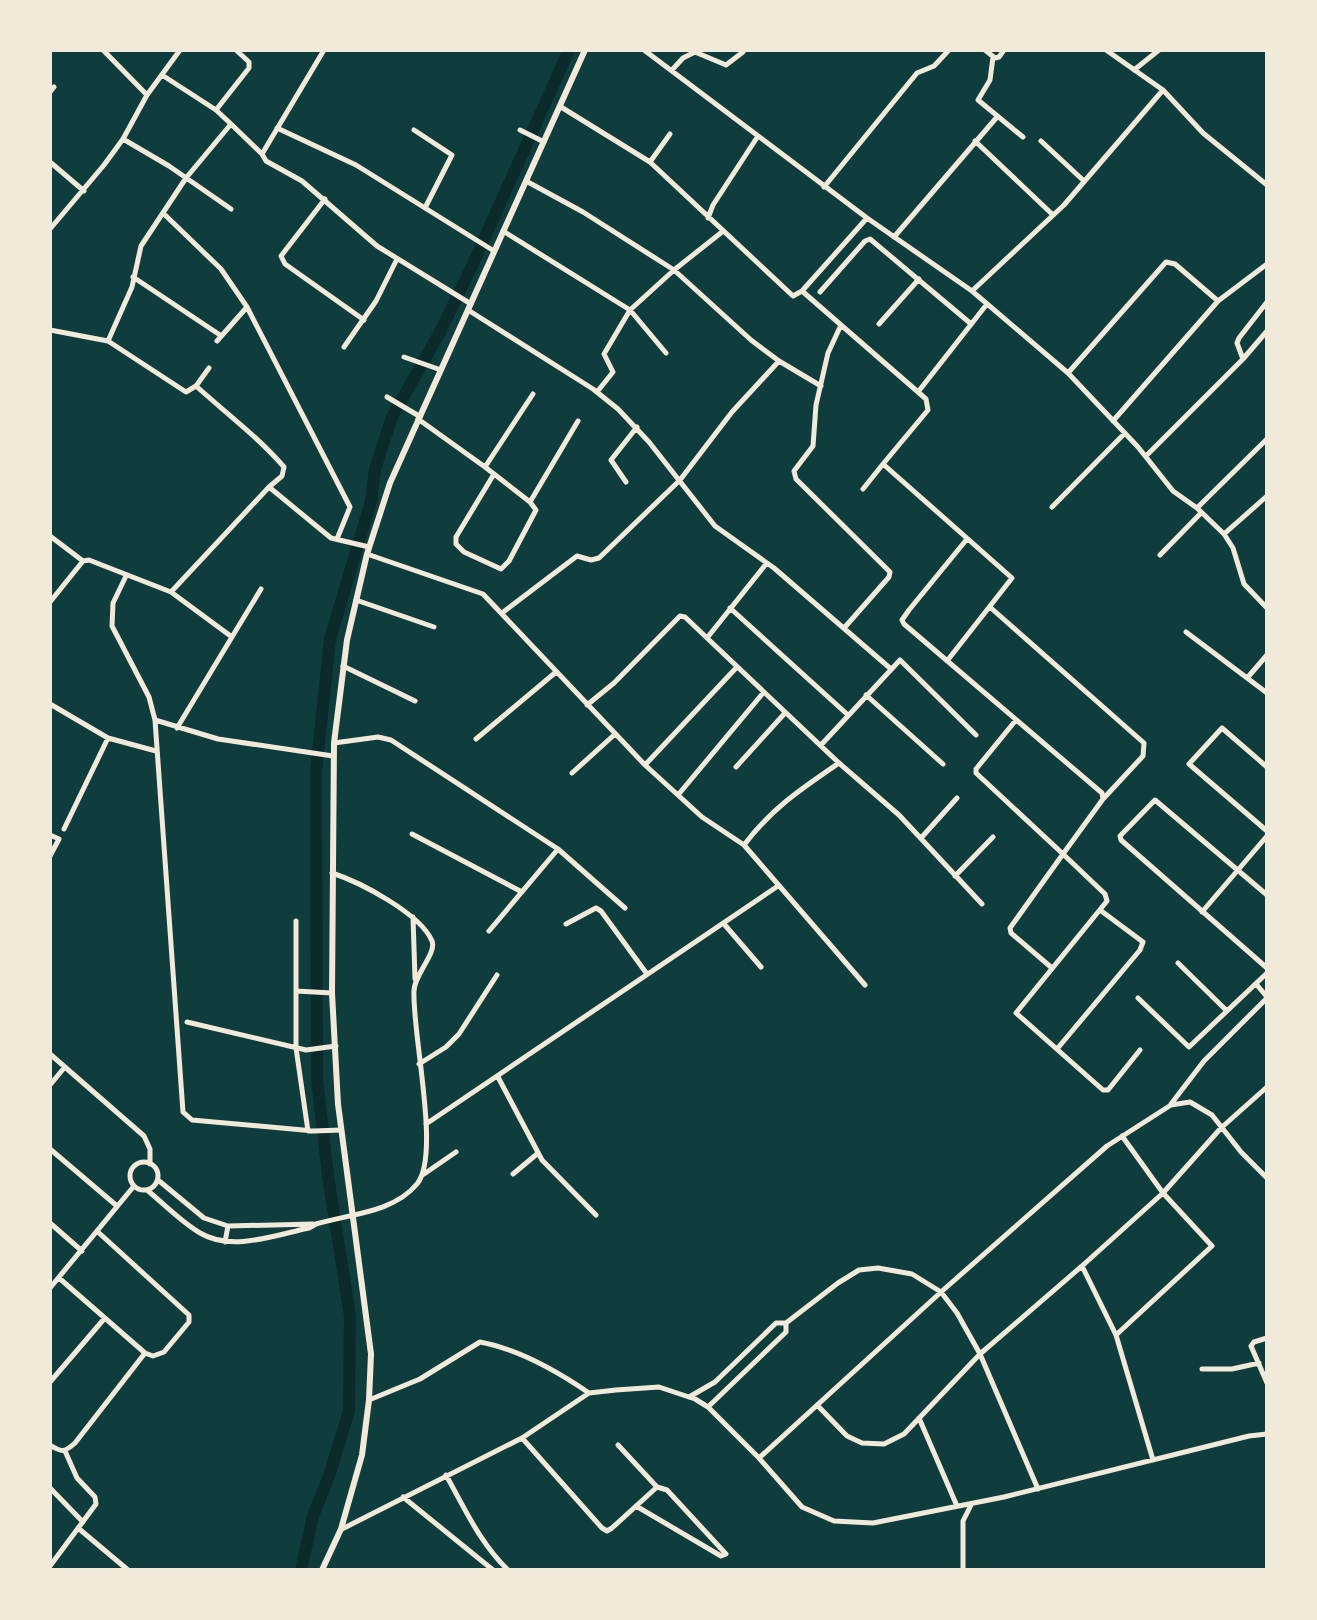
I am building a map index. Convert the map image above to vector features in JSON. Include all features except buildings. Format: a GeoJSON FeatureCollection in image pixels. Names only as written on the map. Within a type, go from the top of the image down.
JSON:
{"type":"FeatureCollection","features":[{"type":"Feature","properties":{"kind":"street"},"geometry":{"type":"LineString","coordinates":[[103,50],[147,95]]}},
{"type":"Feature","properties":{"kind":"street"},"geometry":{"type":"LineString","coordinates":[[50,229],[84,191],[123,139],[147,95],[180,50]]}},
{"type":"Feature","properties":{"kind":"street"},"geometry":{"type":"LineString","coordinates":[[216,110],[249,68],[249,62],[236,50]]}},
{"type":"Feature","properties":{"kind":"street"},"geometry":{"type":"LineString","coordinates":[[262,154],[324,50]]}},
{"type":"Feature","properties":{"kind":"street"},"geometry":{"type":"LineString","coordinates":[[322,1570],[341,1529],[362,1455],[371,1354],[341,1130],[332,993],[333,756],[343,666],[367,549],[390,483],[437,368],[545,143],[585,50]]}},
{"type":"Feature","properties":{"kind":"street"},"geometry":{"type":"LineString","coordinates":[[644,50],[824,187],[972,291],[1068,373],[1146,456],[1173,491],[1224,534],[1233,548],[1244,584],[1267,608]]}},
{"type":"Feature","properties":{"kind":"street"},"geometry":{"type":"LineString","coordinates":[[824,187],[917,73],[934,66],[949,50]]}},
{"type":"Feature","properties":{"kind":"street"},"geometry":{"type":"LineString","coordinates":[[985,50],[993,57],[999,57],[1004,50]]}},
{"type":"Feature","properties":{"kind":"street"},"geometry":{"type":"LineString","coordinates":[[1106,50],[1163,90],[1203,133],[1267,185]]}},
{"type":"Feature","properties":{"kind":"street"},"geometry":{"type":"LineString","coordinates":[[1134,70],[1159,50]]}},
{"type":"Feature","properties":{"kind":"street"},"geometry":{"type":"LineString","coordinates":[[672,70],[683,58],[695,52],[726,65],[743,52]]}},
{"type":"Feature","properties":{"kind":"street"},"geometry":{"type":"LineString","coordinates":[[993,57],[990,80],[978,100],[1023,137]]}},
{"type":"Feature","properties":{"kind":"street"},"geometry":{"type":"LineString","coordinates":[[162,75],[216,110],[266,161],[302,181],[397,259],[451,291],[597,392],[637,427],[715,526],[774,568],[891,669]]}},
{"type":"Feature","properties":{"kind":"street"},"geometry":{"type":"LineString","coordinates":[[972,291],[1053,215],[1163,90]]}},
{"type":"Feature","properties":{"kind":"street"},"geometry":{"type":"LineString","coordinates":[[561,107],[650,162],[787,292],[797,295],[802,291],[867,218]]}},
{"type":"Feature","properties":{"kind":"street"},"geometry":{"type":"LineString","coordinates":[[894,237],[997,117]]}},
{"type":"Feature","properties":{"kind":"street"},"geometry":{"type":"LineString","coordinates":[[108,341],[132,287],[141,246],[186,178],[231,124]]}},
{"type":"Feature","properties":{"kind":"street"},"geometry":{"type":"LineString","coordinates":[[277,128],[356,165],[426,206],[491,250]]}},
{"type":"Feature","properties":{"kind":"street"},"geometry":{"type":"LineString","coordinates":[[414,130],[452,155],[426,206]]}},
{"type":"Feature","properties":{"kind":"street"},"geometry":{"type":"LineString","coordinates":[[523,131],[545,143]]}},
{"type":"Feature","properties":{"kind":"street"},"geometry":{"type":"LineString","coordinates":[[650,162],[670,134]]}},
{"type":"Feature","properties":{"kind":"street"},"geometry":{"type":"LineString","coordinates":[[708,218],[713,205],[758,136]]}},
{"type":"Feature","properties":{"kind":"street"},"geometry":{"type":"LineString","coordinates":[[123,139],[231,209]]}},
{"type":"Feature","properties":{"kind":"street"},"geometry":{"type":"LineString","coordinates":[[975,141],[1053,215]]}},
{"type":"Feature","properties":{"kind":"street"},"geometry":{"type":"LineString","coordinates":[[1041,141],[1084,181]]}},
{"type":"Feature","properties":{"kind":"street"},"geometry":{"type":"LineString","coordinates":[[50,162],[84,191]]}},
{"type":"Feature","properties":{"kind":"street"},"geometry":{"type":"LineString","coordinates":[[526,181],[557,196],[674,270],[733,325],[779,361],[821,386]]}},
{"type":"Feature","properties":{"kind":"street"},"geometry":{"type":"LineString","coordinates":[[325,199],[281,256],[285,264],[364,320]]}},
{"type":"Feature","properties":{"kind":"street"},"geometry":{"type":"LineString","coordinates":[[163,213],[221,269],[247,307],[350,507],[340,540]]}},
{"type":"Feature","properties":{"kind":"street"},"geometry":{"type":"LineString","coordinates":[[503,231],[630,310],[666,353]]}},
{"type":"Feature","properties":{"kind":"street"},"geometry":{"type":"LineString","coordinates":[[597,392],[613,372],[604,354],[630,310],[722,232]]}},
{"type":"Feature","properties":{"kind":"street"},"geometry":{"type":"LineString","coordinates":[[820,292],[868,239],[970,323]]}},
{"type":"Feature","properties":{"kind":"street"},"geometry":{"type":"LineString","coordinates":[[344,347],[376,301],[397,259]]}},
{"type":"Feature","properties":{"kind":"street"},"geometry":{"type":"LineString","coordinates":[[1068,373],[1166,262],[1175,264],[1218,301]]}},
{"type":"Feature","properties":{"kind":"street"},"geometry":{"type":"LineString","coordinates":[[1113,421],[1218,301],[1267,264]]}},
{"type":"Feature","properties":{"kind":"street"},"geometry":{"type":"LineString","coordinates":[[133,277],[218,338],[247,307]]}},
{"type":"Feature","properties":{"kind":"street"},"geometry":{"type":"LineString","coordinates":[[879,324],[919,279]]}},
{"type":"Feature","properties":{"kind":"street"},"geometry":{"type":"LineString","coordinates":[[802,291],[926,399],[928,410],[863,489]]}},
{"type":"Feature","properties":{"kind":"street"},"geometry":{"type":"LineString","coordinates":[[1243,359],[1239,338],[1267,302]]}},
{"type":"Feature","properties":{"kind":"street"},"geometry":{"type":"LineString","coordinates":[[918,392],[987,304]]}},
{"type":"Feature","properties":{"kind":"street"},"geometry":{"type":"LineString","coordinates":[[841,325],[828,353],[814,417],[813,446],[795,468],[794,475],[890,572],[845,627]]}},
{"type":"Feature","properties":{"kind":"street"},"geometry":{"type":"LineString","coordinates":[[50,330],[108,341],[186,392],[196,386],[209,368]]}},
{"type":"Feature","properties":{"kind":"street"},"geometry":{"type":"LineString","coordinates":[[1146,456],[1267,331]]}},
{"type":"Feature","properties":{"kind":"street"},"geometry":{"type":"LineString","coordinates":[[404,357],[437,368]]}},
{"type":"Feature","properties":{"kind":"street"},"geometry":{"type":"LineString","coordinates":[[502,613],[577,556],[591,560],[599,558],[680,480],[732,412],[779,361]]}},
{"type":"Feature","properties":{"kind":"street"},"geometry":{"type":"LineString","coordinates":[[171,592],[282,476],[284,467],[260,440],[196,386]]}},
{"type":"Feature","properties":{"kind":"street"},"geometry":{"type":"LineString","coordinates":[[485,467],[533,394]]}},
{"type":"Feature","properties":{"kind":"street"},"geometry":{"type":"LineString","coordinates":[[390,399],[485,467],[494,474],[530,502],[536,510],[509,561],[501,569],[464,552],[456,544],[456,537],[494,474]]}},
{"type":"Feature","properties":{"kind":"street"},"geometry":{"type":"LineString","coordinates":[[530,502],[578,421]]}},
{"type":"Feature","properties":{"kind":"street"},"geometry":{"type":"LineString","coordinates":[[626,482],[611,460],[637,427]]}},
{"type":"Feature","properties":{"kind":"street"},"geometry":{"type":"LineString","coordinates":[[1052,507],[1125,433]]}},
{"type":"Feature","properties":{"kind":"street"},"geometry":{"type":"LineString","coordinates":[[1160,555],[1267,439]]}},
{"type":"Feature","properties":{"kind":"street"},"geometry":{"type":"LineString","coordinates":[[883,464],[1012,578],[947,661]]}},
{"type":"Feature","properties":{"kind":"street"},"geometry":{"type":"LineString","coordinates":[[269,487],[318,529],[483,594],[645,765],[702,817],[744,845],[865,985]]}},
{"type":"Feature","properties":{"kind":"street"},"geometry":{"type":"LineString","coordinates":[[1224,534],[1267,496]]}},
{"type":"Feature","properties":{"kind":"street"},"geometry":{"type":"LineString","coordinates":[[50,536],[83,561]]}},
{"type":"Feature","properties":{"kind":"street"},"geometry":{"type":"LineString","coordinates":[[967,539],[902,620],[1102,793],[1103,799]]}},
{"type":"Feature","properties":{"kind":"street"},"geometry":{"type":"LineString","coordinates":[[50,602],[83,561],[89,560],[171,592],[232,637]]}},
{"type":"Feature","properties":{"kind":"street"},"geometry":{"type":"LineString","coordinates":[[707,638],[766,564]]}},
{"type":"Feature","properties":{"kind":"street"},"geometry":{"type":"LineString","coordinates":[[126,576],[113,603],[112,626],[149,697],[155,720],[182,1106],[186,1117],[311,1131],[341,1130]]}},
{"type":"Feature","properties":{"kind":"street"},"geometry":{"type":"LineString","coordinates":[[177,728],[261,589]]}},
{"type":"Feature","properties":{"kind":"street"},"geometry":{"type":"LineString","coordinates":[[356,600],[434,627]]}},
{"type":"Feature","properties":{"kind":"street"},"geometry":{"type":"LineString","coordinates":[[730,608],[848,715]]}},
{"type":"Feature","properties":{"kind":"street"},"geometry":{"type":"LineString","coordinates":[[991,608],[1144,743],[1143,756],[1103,799],[1010,928],[1011,933],[1052,968]]}},
{"type":"Feature","properties":{"kind":"street"},"geometry":{"type":"LineString","coordinates":[[587,705],[614,683],[680,616],[685,617],[921,838],[982,904]]}},
{"type":"Feature","properties":{"kind":"street"},"geometry":{"type":"LineString","coordinates":[[1186,632],[1267,693]]}},
{"type":"Feature","properties":{"kind":"street"},"geometry":{"type":"LineString","coordinates":[[1248,677],[1267,655]]}},
{"type":"Feature","properties":{"kind":"street"},"geometry":{"type":"LineString","coordinates":[[821,745],[900,660],[976,735]]}},
{"type":"Feature","properties":{"kind":"street"},"geometry":{"type":"LineString","coordinates":[[343,666],[415,701]]}},
{"type":"Feature","properties":{"kind":"street"},"geometry":{"type":"LineString","coordinates":[[645,765],[736,668]]}},
{"type":"Feature","properties":{"kind":"street"},"geometry":{"type":"LineString","coordinates":[[476,739],[556,672]]}},
{"type":"Feature","properties":{"kind":"street"},"geometry":{"type":"LineString","coordinates":[[678,795],[763,693]]}},
{"type":"Feature","properties":{"kind":"street"},"geometry":{"type":"LineString","coordinates":[[866,695],[943,764]]}},
{"type":"Feature","properties":{"kind":"street"},"geometry":{"type":"LineString","coordinates":[[50,704],[108,738],[156,751]]}},
{"type":"Feature","properties":{"kind":"street"},"geometry":{"type":"LineString","coordinates":[[736,767],[785,713]]}},
{"type":"Feature","properties":{"kind":"street"},"geometry":{"type":"LineString","coordinates":[[155,720],[218,739],[333,756]]}},
{"type":"Feature","properties":{"kind":"street"},"geometry":{"type":"LineString","coordinates":[[1016,720],[976,769],[976,773],[1105,894],[1107,901],[1016,1013],[1103,1090],[1108,1090],[1140,1050]]}},
{"type":"Feature","properties":{"kind":"street"},"geometry":{"type":"LineString","coordinates":[[1202,912],[1267,833],[1189,764],[1222,728],[1267,767]]}},
{"type":"Feature","properties":{"kind":"street"},"geometry":{"type":"LineString","coordinates":[[572,773],[614,735]]}},
{"type":"Feature","properties":{"kind":"street"},"geometry":{"type":"LineString","coordinates":[[334,743],[378,737],[391,740],[558,849],[625,908]]}},
{"type":"Feature","properties":{"kind":"street"},"geometry":{"type":"LineString","coordinates":[[64,829],[108,738]]}},
{"type":"Feature","properties":{"kind":"street"},"geometry":{"type":"LineString","coordinates":[[744,845],[763,819],[779,804],[839,763]]}},
{"type":"Feature","properties":{"kind":"street"},"geometry":{"type":"LineString","coordinates":[[921,838],[957,798]]}},
{"type":"Feature","properties":{"kind":"street"},"geometry":{"type":"LineString","coordinates":[[1138,998],[1189,1047],[1257,985],[1267,970],[1121,840],[1120,836],[1155,800],[1267,895]]}},
{"type":"Feature","properties":{"kind":"street"},"geometry":{"type":"LineString","coordinates":[[412,834],[522,892]]}},
{"type":"Feature","properties":{"kind":"street"},"geometry":{"type":"LineString","coordinates":[[50,835],[59,839],[50,856]]}},
{"type":"Feature","properties":{"kind":"street"},"geometry":{"type":"LineString","coordinates":[[955,876],[993,837]]}},
{"type":"Feature","properties":{"kind":"street"},"geometry":{"type":"LineString","coordinates":[[489,931],[558,849]]}},
{"type":"Feature","properties":{"kind":"street"},"geometry":{"type":"LineString","coordinates":[[331,873],[347,878],[413,917],[425,929],[434,948],[415,980]]}},
{"type":"Feature","properties":{"kind":"street"},"geometry":{"type":"LineString","coordinates":[[426,1124],[778,886]]}},
{"type":"Feature","properties":{"kind":"street"},"geometry":{"type":"LineString","coordinates":[[566,924],[596,908],[601,911],[647,974]]}},
{"type":"Feature","properties":{"kind":"street"},"geometry":{"type":"LineString","coordinates":[[1057,1049],[1140,950],[1143,942],[1100,910]]}},
{"type":"Feature","properties":{"kind":"street"},"geometry":{"type":"LineString","coordinates":[[413,917],[415,1026],[426,1124],[424,1174]]}},
{"type":"Feature","properties":{"kind":"street"},"geometry":{"type":"LineString","coordinates":[[296,921],[296,1048],[311,1131]]}},
{"type":"Feature","properties":{"kind":"street"},"geometry":{"type":"LineString","coordinates":[[724,924],[761,967]]}},
{"type":"Feature","properties":{"kind":"street"},"geometry":{"type":"LineString","coordinates":[[1178,963],[1227,1011]]}},
{"type":"Feature","properties":{"kind":"street"},"geometry":{"type":"LineString","coordinates":[[419,1064],[446,1047],[459,1034],[497,975]]}},
{"type":"Feature","properties":{"kind":"street"},"geometry":{"type":"LineString","coordinates":[[759,1458],[1107,1146],[1171,1105],[1204,1061],[1267,998],[1257,985]]}},
{"type":"Feature","properties":{"kind":"street"},"geometry":{"type":"LineString","coordinates":[[296,991],[332,993]]}},
{"type":"Feature","properties":{"kind":"street"},"geometry":{"type":"LineString","coordinates":[[187,1022],[306,1050],[336,1046]]}},
{"type":"Feature","properties":{"kind":"street"},"geometry":{"type":"LineString","coordinates":[[50,1054],[144,1136],[150,1149],[150,1164]]}},
{"type":"Feature","properties":{"kind":"street"},"geometry":{"type":"LineString","coordinates":[[50,1085],[64,1068]]}},
{"type":"Feature","properties":{"kind":"street"},"geometry":{"type":"LineString","coordinates":[[498,1077],[537,1154],[596,1215]]}},
{"type":"Feature","properties":{"kind":"street"},"geometry":{"type":"LineString","coordinates":[[817,1405],[847,1436],[862,1443],[884,1444],[904,1434],[980,1354],[1163,1193],[1221,1128],[1267,1087]]}},
{"type":"Feature","properties":{"kind":"street"},"geometry":{"type":"LineString","coordinates":[[1171,1105],[1190,1102],[1202,1107],[1267,1178]]}},
{"type":"Feature","properties":{"kind":"street"},"geometry":{"type":"LineString","coordinates":[[1116,1335],[1211,1249],[1211,1244],[1163,1193],[1122,1136]]}},
{"type":"Feature","properties":{"kind":"street"},"geometry":{"type":"LineString","coordinates":[[50,1149],[117,1206]]}},
{"type":"Feature","properties":{"kind":"street"},"geometry":{"type":"LineString","coordinates":[[316,1224],[243,1242],[225,1242],[201,1234],[147,1190],[134,1186],[130,1177],[133,1168],[141,1162],[150,1164],[157,1170],[158,1180],[204,1218],[228,1226],[316,1224],[392,1203],[406,1195],[424,1174],[456,1152]]}},
{"type":"Feature","properties":{"kind":"street"},"geometry":{"type":"LineString","coordinates":[[513,1174],[537,1154]]}},
{"type":"Feature","properties":{"kind":"street"},"geometry":{"type":"LineString","coordinates":[[147,1190],[158,1180]]}},
{"type":"Feature","properties":{"kind":"street"},"geometry":{"type":"LineString","coordinates":[[50,1288],[134,1186]]}},
{"type":"Feature","properties":{"kind":"street"},"geometry":{"type":"LineString","coordinates":[[50,1223],[82,1251]]}},
{"type":"Feature","properties":{"kind":"street"},"geometry":{"type":"LineString","coordinates":[[225,1242],[228,1226]]}},
{"type":"Feature","properties":{"kind":"street"},"geometry":{"type":"LineString","coordinates":[[59,1278],[145,1353],[153,1356],[164,1352],[189,1322],[189,1315],[98,1232]]}},
{"type":"Feature","properties":{"kind":"street"},"geometry":{"type":"LineString","coordinates":[[1082,1266],[1116,1335],[1153,1460]]}},
{"type":"Feature","properties":{"kind":"street"},"geometry":{"type":"LineString","coordinates":[[688,1397],[715,1382],[776,1323],[786,1323],[859,1270],[878,1268],[912,1274],[941,1292],[957,1313],[980,1354],[1038,1489]]}},
{"type":"Feature","properties":{"kind":"street"},"geometry":{"type":"LineString","coordinates":[[50,1382],[104,1319]]}},
{"type":"Feature","properties":{"kind":"street"},"geometry":{"type":"LineString","coordinates":[[708,1407],[786,1332],[786,1323]]}},
{"type":"Feature","properties":{"kind":"street"},"geometry":{"type":"LineString","coordinates":[[1267,1338],[1252,1345],[1267,1383]]}},
{"type":"Feature","properties":{"kind":"street"},"geometry":{"type":"LineString","coordinates":[[369,1400],[420,1379],[480,1342],[496,1345],[564,1376],[589,1393]]}},
{"type":"Feature","properties":{"kind":"street"},"geometry":{"type":"LineString","coordinates":[[50,1445],[60,1452],[65,1451],[145,1353]]}},
{"type":"Feature","properties":{"kind":"street"},"geometry":{"type":"LineString","coordinates":[[1202,1369],[1232,1369],[1259,1363]]}},
{"type":"Feature","properties":{"kind":"street"},"geometry":{"type":"LineString","coordinates":[[341,1529],[522,1438],[589,1393],[659,1387],[708,1407],[802,1507],[814,1515],[834,1521],[873,1523],[971,1504],[1267,1434]]}},
{"type":"Feature","properties":{"kind":"street"},"geometry":{"type":"LineString","coordinates":[[919,1418],[957,1506]]}},
{"type":"Feature","properties":{"kind":"street"},"geometry":{"type":"LineString","coordinates":[[522,1438],[607,1531],[657,1487]]}},
{"type":"Feature","properties":{"kind":"street"},"geometry":{"type":"LineString","coordinates":[[618,1445],[657,1487],[667,1490],[726,1550],[725,1556],[636,1506]]}},
{"type":"Feature","properties":{"kind":"street"},"geometry":{"type":"LineString","coordinates":[[50,1566],[96,1504],[95,1497],[77,1478],[65,1451]]}},
{"type":"Feature","properties":{"kind":"street"},"geometry":{"type":"LineString","coordinates":[[446,1475],[486,1546],[508,1570]]}},
{"type":"Feature","properties":{"kind":"street"},"geometry":{"type":"LineString","coordinates":[[50,1488],[83,1522]]}},
{"type":"Feature","properties":{"kind":"street"},"geometry":{"type":"LineString","coordinates":[[403,1497],[493,1570]]}},
{"type":"Feature","properties":{"kind":"street"},"geometry":{"type":"LineString","coordinates":[[963,1570],[963,1521],[971,1504]]}},
{"type":"Feature","properties":{"kind":"street"},"geometry":{"type":"LineString","coordinates":[[78,1528],[128,1570]]}},
{"type":"Feature","properties":{"kind":"waterway"},"geometry":{"type":"LineString","coordinates":[[301,1570],[313,1516],[349,1411],[350,1316],[328,1176],[317,1079],[316,772],[330,639],[392,417],[440,332],[472,266],[569,50]]}}]}
